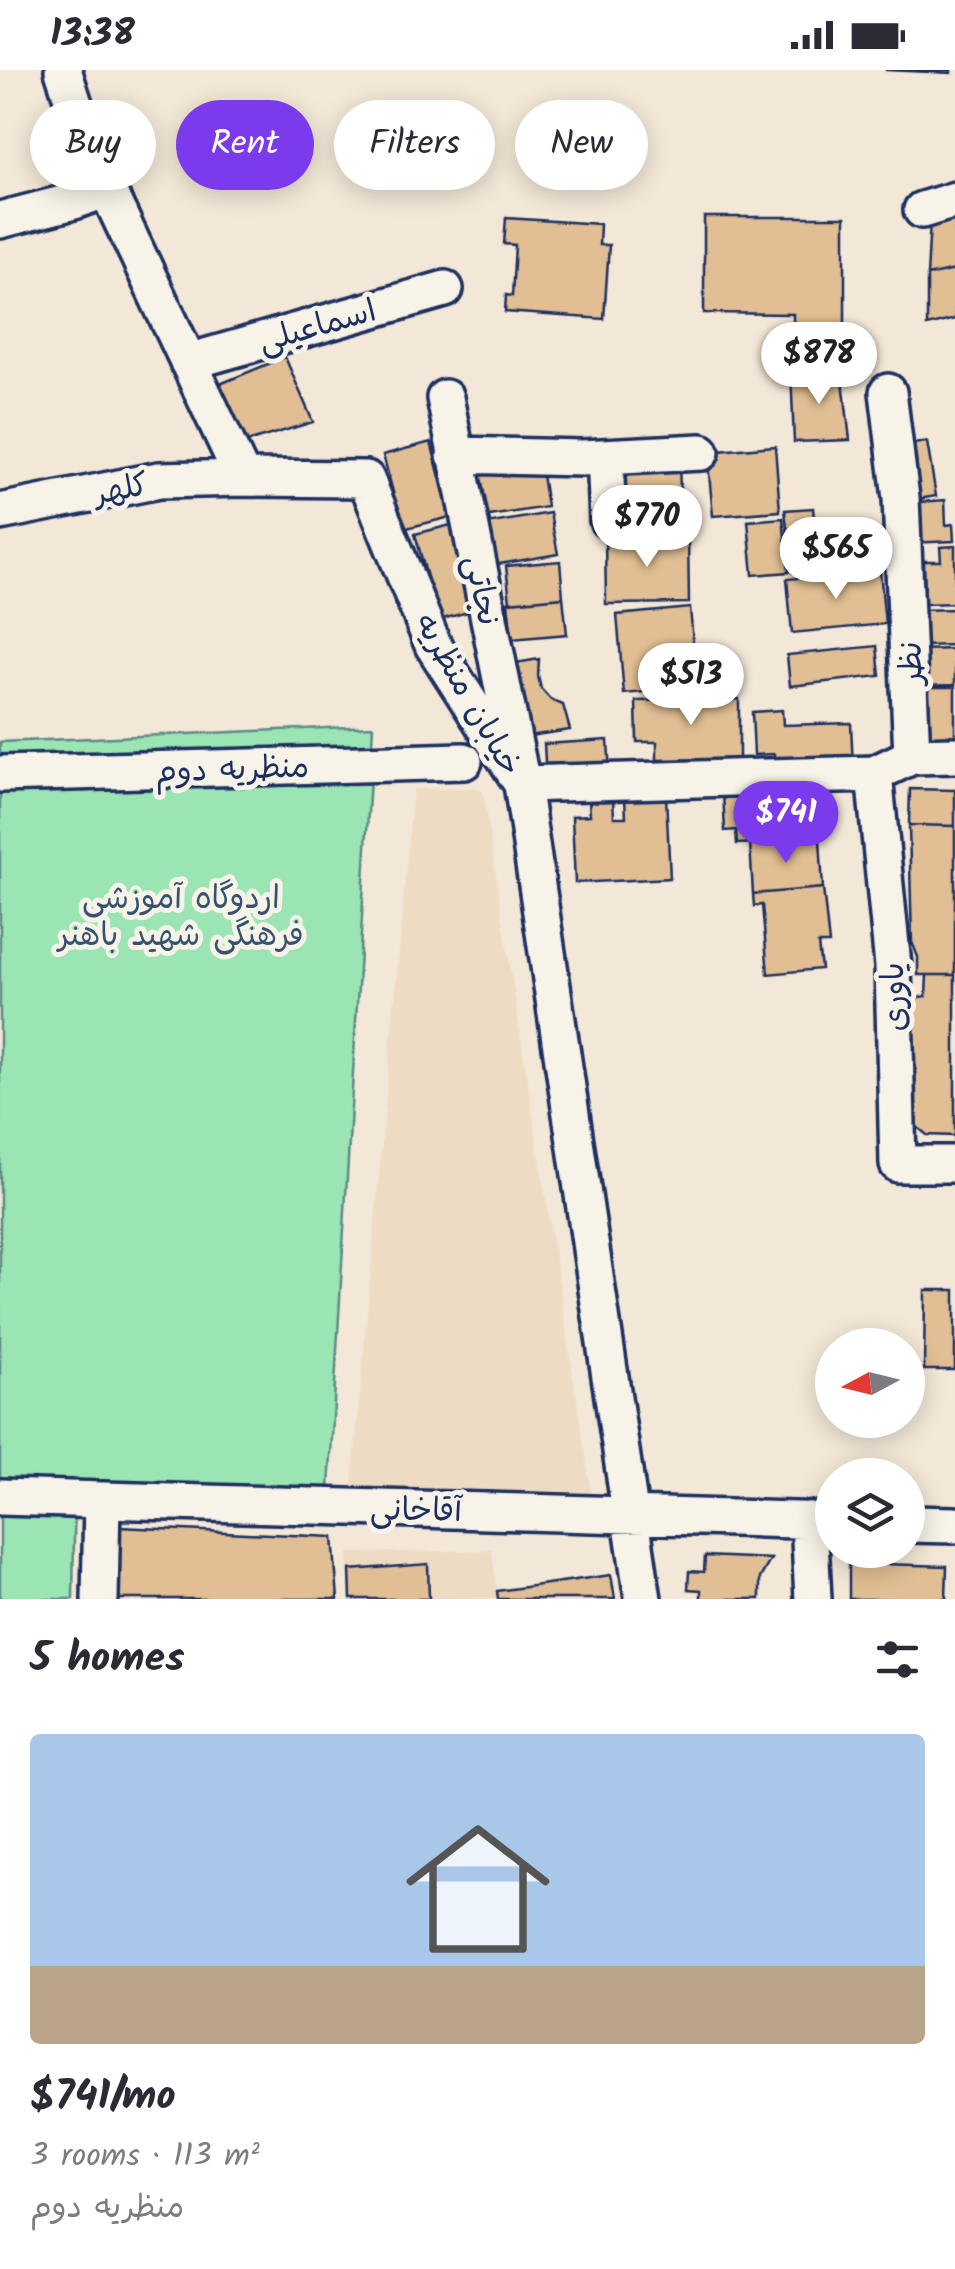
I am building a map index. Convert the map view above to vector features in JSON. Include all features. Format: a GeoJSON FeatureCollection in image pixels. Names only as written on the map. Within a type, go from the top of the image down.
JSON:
{"type":"FeatureCollection","features":[{"type":"Feature","properties":{"kind":"street"},"geometry":{"type":"LineString","coordinates":[[63,70],[73,100]]}},
{"type":"Feature","properties":{"kind":"street"},"geometry":{"type":"LineString","coordinates":[[0,220],[74,202],[104,190]]}},
{"type":"Feature","properties":{"kind":"street"},"geometry":{"type":"LineString","coordinates":[[106,190],[243,478]]}},
{"type":"Feature","properties":{"kind":"street","name":"اسماعیلی"},"geometry":{"type":"LineString","coordinates":[[188,362],[445,288]]}},
{"type":"Feature","properties":{"kind":"street","name":"نظر"},"geometry":{"type":"LineString","coordinates":[[888,392],[902,498],[912,756]]}},
{"type":"Feature","properties":{"kind":"street","name":"نجاتی"},"geometry":{"type":"LineString","coordinates":[[446,398],[522,784]]}},
{"type":"Feature","properties":{"kind":"street"},"geometry":{"type":"LineString","coordinates":[[456,456],[606,457],[702,452]]}},
{"type":"Feature","properties":{"kind":"street"},"geometry":{"type":"LineString","coordinates":[[606,457],[608,520]]}},
{"type":"Feature","properties":{"kind":"street","name":"کلهر"},"geometry":{"type":"LineString","coordinates":[[0,512],[159,480],[243,478]]}},
{"type":"Feature","properties":{"kind":"street","name":"خیابان منظریه"},"geometry":{"type":"LineString","coordinates":[[243,478],[366,479],[433,645],[522,784],[644,1599]]}},
{"type":"Feature","properties":{"kind":"street"},"geometry":{"type":"LineString","coordinates":[[522,784],[874,774],[912,756],[955,755]]}},
{"type":"Feature","properties":{"kind":"street","name":"منظریه دوم"},"geometry":{"type":"LineString","coordinates":[[0,774],[464,762]]}},
{"type":"Feature","properties":{"kind":"street","name":"یاوری"},"geometry":{"type":"LineString","coordinates":[[874,774],[893,966],[898,1164],[955,1164]]}},
{"type":"Feature","properties":{"kind":"street","name":"آقاخانی"},"geometry":{"type":"LineString","coordinates":[[0,1498],[815,1521]]}},
{"type":"Feature","properties":{"kind":"street"},"geometry":{"type":"LineString","coordinates":[[100,1599],[102,1502]]}},
{"type":"Feature","properties":{"kind":"street"},"geometry":{"type":"LineString","coordinates":[[925,1524],[955,1525]]}},
{"type":"Feature","properties":{"kind":"street"},"geometry":{"type":"LineString","coordinates":[[813,1599],[816,1568]]}},
{"type":"Feature","properties":{"kind":"shaded area"},"geometry":{"type":"Polygon","coordinates":[[[413,789],[483,791],[594,1511],[351,1496],[413,789]]]}},
{"type":"Feature","properties":{"kind":"shaded area"},"geometry":{"type":"Polygon","coordinates":[[[492,1550],[498,1599],[351,1599],[348,1553],[492,1550]]]}},
{"type":"Feature","properties":{"kind":"green space","name":"اردوگاه آموزشی فرهنگی شهید باهنر"},"geometry":{"type":"Polygon","coordinates":[[[373,726],[329,1489],[75,1481],[73,1599],[0,1599],[0,742],[373,726]]]}},
{"type":"Feature","properties":{"kind":"building"},"geometry":{"type":"Polygon","coordinates":[[[885,70],[951,70],[951,73],[885,70]]]}},
{"type":"Feature","properties":{"kind":"building"},"geometry":{"type":"Polygon","coordinates":[[[955,215],[955,270],[927,276],[930,220],[955,215]]]}},
{"type":"Feature","properties":{"kind":"building"},"geometry":{"type":"Polygon","coordinates":[[[704,217],[845,217],[845,354],[782,354],[782,338],[793,338],[793,314],[704,313],[704,217]]]}},
{"type":"Feature","properties":{"kind":"building"},"geometry":{"type":"Polygon","coordinates":[[[506,218],[600,224],[599,245],[609,245],[604,319],[505,312],[506,295],[512,296],[515,245],[504,244],[506,218]]]}},
{"type":"Feature","properties":{"kind":"building"},"geometry":{"type":"Polygon","coordinates":[[[955,270],[955,319],[927,326],[927,276],[955,270]]]}},
{"type":"Feature","properties":{"kind":"building"},"geometry":{"type":"Polygon","coordinates":[[[285,357],[313,422],[247,442],[220,384],[285,357]]]}},
{"type":"Feature","properties":{"kind":"building"},"geometry":{"type":"Polygon","coordinates":[[[791,370],[842,372],[850,440],[794,442],[791,370]]]}},
{"type":"Feature","properties":{"kind":"building"},"geometry":{"type":"Polygon","coordinates":[[[431,442],[450,517],[403,529],[383,455],[431,442]]]}},
{"type":"Feature","properties":{"kind":"building"},"geometry":{"type":"Polygon","coordinates":[[[927,442],[936,496],[907,501],[898,446],[927,442]]]}},
{"type":"Feature","properties":{"kind":"building"},"geometry":{"type":"Polygon","coordinates":[[[775,446],[780,511],[713,516],[707,452],[775,446]]]}},
{"type":"Feature","properties":{"kind":"building"},"geometry":{"type":"Polygon","coordinates":[[[540,462],[547,507],[483,517],[476,473],[540,462]]]}},
{"type":"Feature","properties":{"kind":"building"},"geometry":{"type":"Polygon","coordinates":[[[679,462],[681,517],[611,521],[608,465],[679,462]]]}},
{"type":"Feature","properties":{"kind":"building"},"geometry":{"type":"Polygon","coordinates":[[[945,500],[946,525],[953,524],[954,541],[910,543],[908,503],[945,500]]]}},
{"type":"Feature","properties":{"kind":"building"},"geometry":{"type":"Polygon","coordinates":[[[813,508],[819,569],[792,571],[785,510],[813,508]]]}},
{"type":"Feature","properties":{"kind":"building"},"geometry":{"type":"Polygon","coordinates":[[[550,513],[558,554],[488,566],[481,525],[550,513]]]}},
{"type":"Feature","properties":{"kind":"building"},"geometry":{"type":"Polygon","coordinates":[[[783,518],[789,572],[753,575],[748,521],[783,518]]]}},
{"type":"Feature","properties":{"kind":"building"},"geometry":{"type":"Polygon","coordinates":[[[455,524],[479,609],[439,620],[415,534],[455,524]]]}},
{"type":"Feature","properties":{"kind":"building"},"geometry":{"type":"Polygon","coordinates":[[[688,535],[689,603],[606,604],[605,536],[688,535]]]}},
{"type":"Feature","properties":{"kind":"building"},"geometry":{"type":"Polygon","coordinates":[[[955,546],[955,603],[925,604],[924,561],[941,561],[940,547],[955,546]]]}},
{"type":"Feature","properties":{"kind":"building"},"geometry":{"type":"Polygon","coordinates":[[[560,561],[563,597],[510,602],[506,566],[560,561]]]}},
{"type":"Feature","properties":{"kind":"building"},"geometry":{"type":"Polygon","coordinates":[[[880,570],[885,624],[792,633],[787,579],[880,570]]]}},
{"type":"Feature","properties":{"kind":"building"},"geometry":{"type":"Polygon","coordinates":[[[563,597],[567,634],[512,639],[508,602],[563,597]]]}},
{"type":"Feature","properties":{"kind":"building"},"geometry":{"type":"Polygon","coordinates":[[[690,608],[697,687],[624,694],[617,615],[690,608]]]}},
{"type":"Feature","properties":{"kind":"building"},"geometry":{"type":"Polygon","coordinates":[[[955,609],[955,645],[921,646],[920,610],[955,609]]]}},
{"type":"Feature","properties":{"kind":"building"},"geometry":{"type":"Polygon","coordinates":[[[877,646],[880,676],[790,686],[787,655],[877,646]]]}},
{"type":"Feature","properties":{"kind":"building"},"geometry":{"type":"Polygon","coordinates":[[[955,649],[955,685],[916,686],[916,650],[955,649]]]}},
{"type":"Feature","properties":{"kind":"building"},"geometry":{"type":"Polygon","coordinates":[[[539,659],[541,689],[551,700],[563,705],[570,730],[515,738],[498,666],[539,659]]]}},
{"type":"Feature","properties":{"kind":"building"},"geometry":{"type":"Polygon","coordinates":[[[920,687],[955,687],[955,740],[915,740],[920,687]]]}},
{"type":"Feature","properties":{"kind":"building"},"geometry":{"type":"Polygon","coordinates":[[[739,699],[739,759],[657,760],[657,742],[637,742],[636,701],[739,699]]]}},
{"type":"Feature","properties":{"kind":"building"},"geometry":{"type":"Polygon","coordinates":[[[782,710],[783,725],[851,723],[853,769],[775,772],[774,754],[754,755],[752,712],[782,710]]]}},
{"type":"Feature","properties":{"kind":"building"},"geometry":{"type":"Polygon","coordinates":[[[608,740],[610,776],[546,779],[544,744],[608,740]]]}},
{"type":"Feature","properties":{"kind":"building"},"geometry":{"type":"Polygon","coordinates":[[[818,788],[820,840],[737,844],[736,830],[725,831],[723,792],[818,788]]]}},
{"type":"Feature","properties":{"kind":"building"},"geometry":{"type":"Polygon","coordinates":[[[910,789],[955,790],[955,826],[909,825],[910,789]]]}},
{"type":"Feature","properties":{"kind":"building"},"geometry":{"type":"Polygon","coordinates":[[[666,795],[670,878],[575,883],[572,816],[590,815],[589,799],[613,798],[614,817],[626,817],[625,798],[666,795]]]}},
{"type":"Feature","properties":{"kind":"building"},"geometry":{"type":"Polygon","coordinates":[[[909,825],[955,826],[955,975],[918,975],[918,957],[912,942],[909,825]]]}},
{"type":"Feature","properties":{"kind":"building"},"geometry":{"type":"Polygon","coordinates":[[[820,840],[823,888],[753,894],[750,843],[820,840]]]}},
{"type":"Feature","properties":{"kind":"building"},"geometry":{"type":"Polygon","coordinates":[[[823,888],[829,944],[818,944],[821,969],[768,974],[762,905],[754,906],[753,894],[823,888]]]}},
{"type":"Feature","properties":{"kind":"building"},"geometry":{"type":"Polygon","coordinates":[[[927,975],[955,975],[955,1147],[954,1136],[927,1135],[916,1126],[911,999],[926,996],[927,975]]]}},
{"type":"Feature","properties":{"kind":"building"},"geometry":{"type":"Polygon","coordinates":[[[925,1290],[955,1290],[955,1370],[925,1370],[925,1290]]]}},
{"type":"Feature","properties":{"kind":"building"},"geometry":{"type":"Polygon","coordinates":[[[119,1527],[333,1537],[338,1599],[117,1599],[119,1527]]]}},
{"type":"Feature","properties":{"kind":"building"},"geometry":{"type":"Polygon","coordinates":[[[705,1556],[771,1559],[760,1578],[760,1599],[701,1599],[701,1590],[688,1589],[689,1571],[704,1572],[705,1556]]]}},
{"type":"Feature","properties":{"kind":"building"},"geometry":{"type":"Polygon","coordinates":[[[428,1564],[429,1599],[351,1599],[350,1570],[428,1564]]]}},
{"type":"Feature","properties":{"kind":"building"},"geometry":{"type":"Polygon","coordinates":[[[947,1566],[946,1599],[849,1599],[849,1568],[947,1566]]]}},
{"type":"Feature","properties":{"kind":"building"},"geometry":{"type":"Polygon","coordinates":[[[611,1575],[615,1599],[498,1599],[497,1591],[611,1575]]]}}]}
